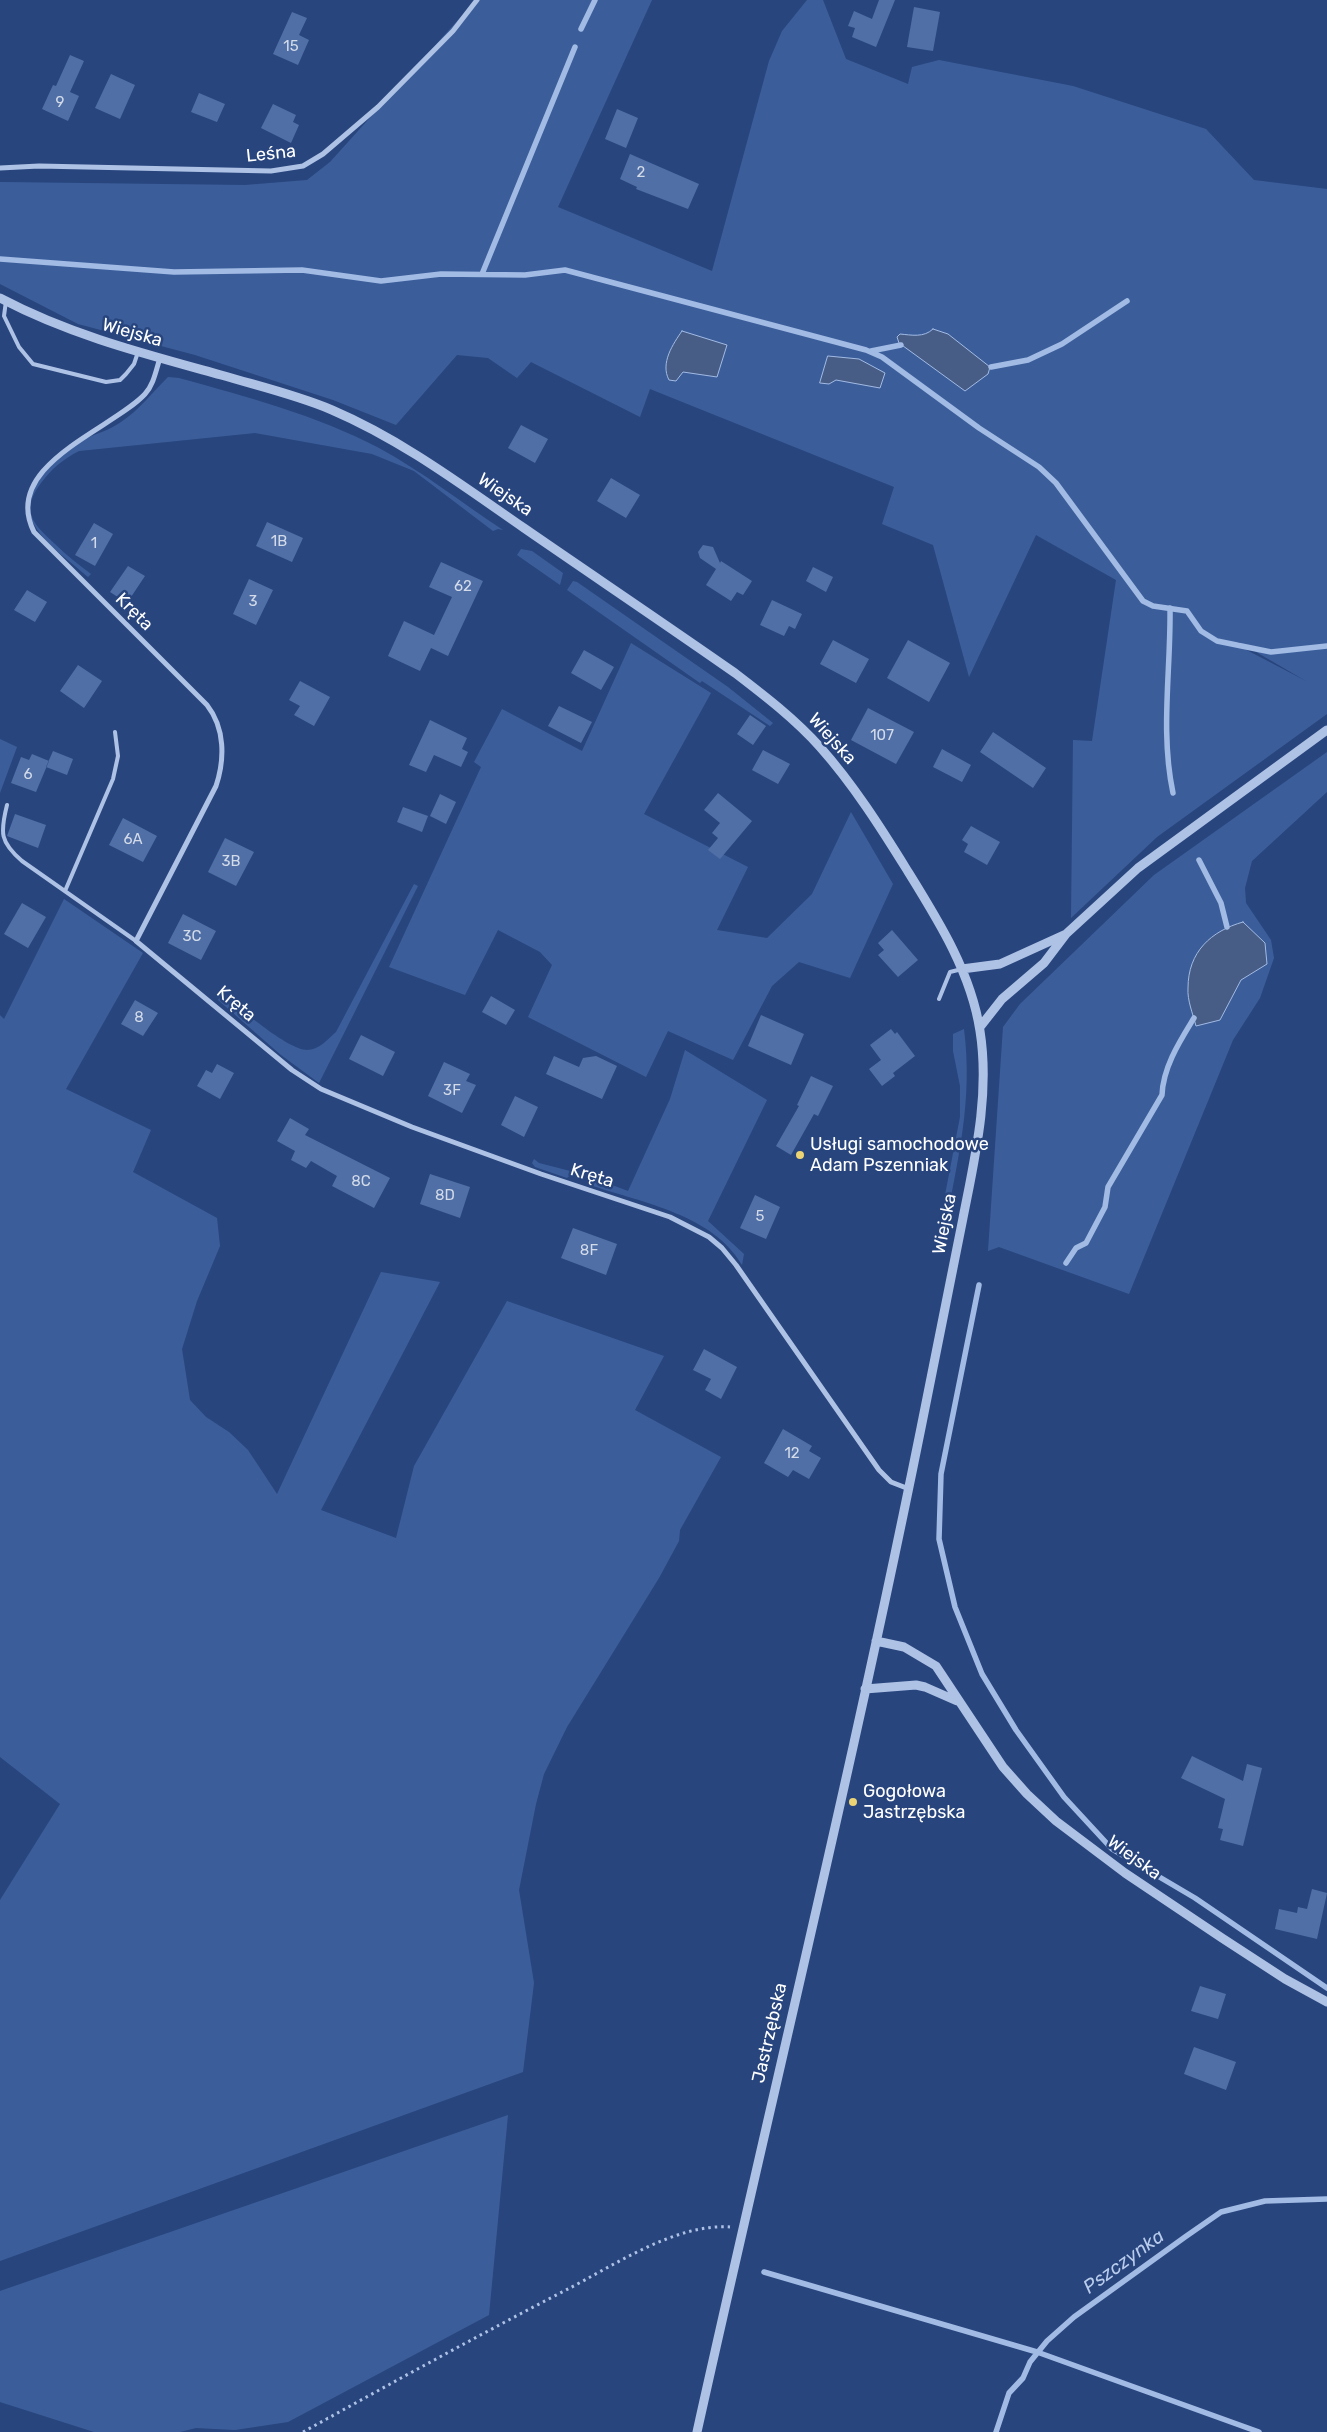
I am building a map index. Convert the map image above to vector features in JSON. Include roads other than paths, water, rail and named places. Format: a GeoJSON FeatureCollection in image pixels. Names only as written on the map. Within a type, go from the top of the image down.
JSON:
{"type":"FeatureCollection","features":[{"type":"Feature","properties":{"kind":"street","name":"Leśna"},"geometry":{"type":"LineString","coordinates":[[0,168],[39,166],[271,171],[303,166],[324,154],[378,106],[453,30],[477,0]]}},
{"type":"Feature","properties":{"kind":"street","name":"Wiejska"},"geometry":{"type":"LineString","coordinates":[[3,300],[64,328],[138,352],[310,402],[389,438],[491,505],[754,688],[812,739],[848,783],[930,908],[962,969],[974,1001],[980,1027],[983,1089],[977,1141],[909,1489],[876,1641],[904,1647],[936,1666],[1003,1767],[1027,1794],[1056,1821],[1125,1873],[1222,1938],[1327,2002]]}},
{"type":"Feature","properties":{"kind":"street","name":"Kręta"},"geometry":{"type":"LineString","coordinates":[[160,358],[146,393],[115,417],[55,453],[31,481],[23,502],[26,520],[34,532],[207,705],[219,729],[222,767],[216,786],[136,941],[286,1064],[321,1089],[412,1127],[542,1174],[652,1210],[688,1225],[709,1237],[722,1248],[736,1265],[879,1470],[891,1482],[909,1489]]}},
{"type":"Feature","properties":{"kind":"street"},"geometry":{"type":"LineString","coordinates":[[980,1027],[1002,999],[1044,963],[1066,934],[1150,859],[1327,730]]}},
{"type":"Feature","properties":{"kind":"street"},"geometry":{"type":"LineString","coordinates":[[962,969],[1000,964],[1066,934]]}},
{"type":"Feature","properties":{"kind":"street","name":"Jastrzębska"},"geometry":{"type":"LineString","coordinates":[[697,2432],[876,1641]]}},
{"type":"Feature","properties":{"kind":"street"},"geometry":{"type":"LineString","coordinates":[[865,1689],[916,1685],[926,1687],[958,1701]]}},
{"type":"Feature","properties":{"kind":"lane"},"geometry":{"type":"LineString","coordinates":[[3,300],[4,316],[19,347],[33,364],[106,382],[120,380],[134,364],[138,352]]}},
{"type":"Feature","properties":{"kind":"lane"},"geometry":{"type":"LineString","coordinates":[[65,891],[113,779],[118,763],[115,732]]}},
{"type":"Feature","properties":{"kind":"lane"},"geometry":{"type":"LineString","coordinates":[[7,804],[0,832],[6,847],[136,941]]}},
{"type":"Feature","properties":{"kind":"lane"},"geometry":{"type":"LineString","coordinates":[[939,999],[950,972],[962,969]]}},
{"type":"Feature","properties":{"kind":"waterway"},"geometry":{"type":"LineString","coordinates":[[581,29],[595,0]]}},
{"type":"Feature","properties":{"kind":"waterway"},"geometry":{"type":"LineString","coordinates":[[482,274],[575,47]]}},
{"type":"Feature","properties":{"kind":"waterway"},"geometry":{"type":"LineString","coordinates":[[0,259],[174,272],[302,270],[381,281],[441,274],[525,275],[565,270],[866,350],[882,357],[979,428],[1039,467],[1056,483],[1143,601],[1153,606],[1187,611],[1201,631],[1217,641],[1271,652],[1327,646]]}},
{"type":"Feature","properties":{"kind":"waterway"},"geometry":{"type":"LineString","coordinates":[[991,367],[1028,360],[1062,344],[1127,301]]}},
{"type":"Feature","properties":{"kind":"waterway"},"geometry":{"type":"LineString","coordinates":[[871,351],[901,345]]}},
{"type":"Feature","properties":{"kind":"waterway"},"geometry":{"type":"LineString","coordinates":[[1170,608],[1167,747],[1173,793]]}},
{"type":"Feature","properties":{"kind":"waterway"},"geometry":{"type":"LineString","coordinates":[[1199,860],[1221,903],[1227,927]]}},
{"type":"Feature","properties":{"kind":"waterway"},"geometry":{"type":"LineString","coordinates":[[1066,1263],[1076,1248],[1086,1243],[1105,1207],[1108,1187],[1162,1095],[1165,1074],[1169,1064],[1194,1018]]}},
{"type":"Feature","properties":{"kind":"waterway"},"geometry":{"type":"LineString","coordinates":[[979,1285],[941,1474],[939,1539],[955,1607],[982,1674],[1016,1730],[1064,1797],[1112,1849],[1195,1898],[1327,1988]]}},
{"type":"Feature","properties":{"kind":"waterway","name":"Pszczynka"},"geometry":{"type":"LineString","coordinates":[[996,2432],[1009,2393],[1023,2378],[1030,2362],[1047,2341],[1074,2317],[1185,2237],[1221,2212],[1265,2201],[1327,2199]]}},
{"type":"Feature","properties":{"kind":"waterway"},"geometry":{"type":"LineString","coordinates":[[764,2272],[1037,2352],[1259,2432]]}},
{"type":"Feature","properties":{"kind":"place","name":"Usługi samochodowe Adam Pszenniak"},"geometry":{"type":"Point","coordinates":[800,1155]}},
{"type":"Feature","properties":{"kind":"place","name":"Gogołowa Jastrzębska"},"geometry":{"type":"Point","coordinates":[853,1802]}}]}
